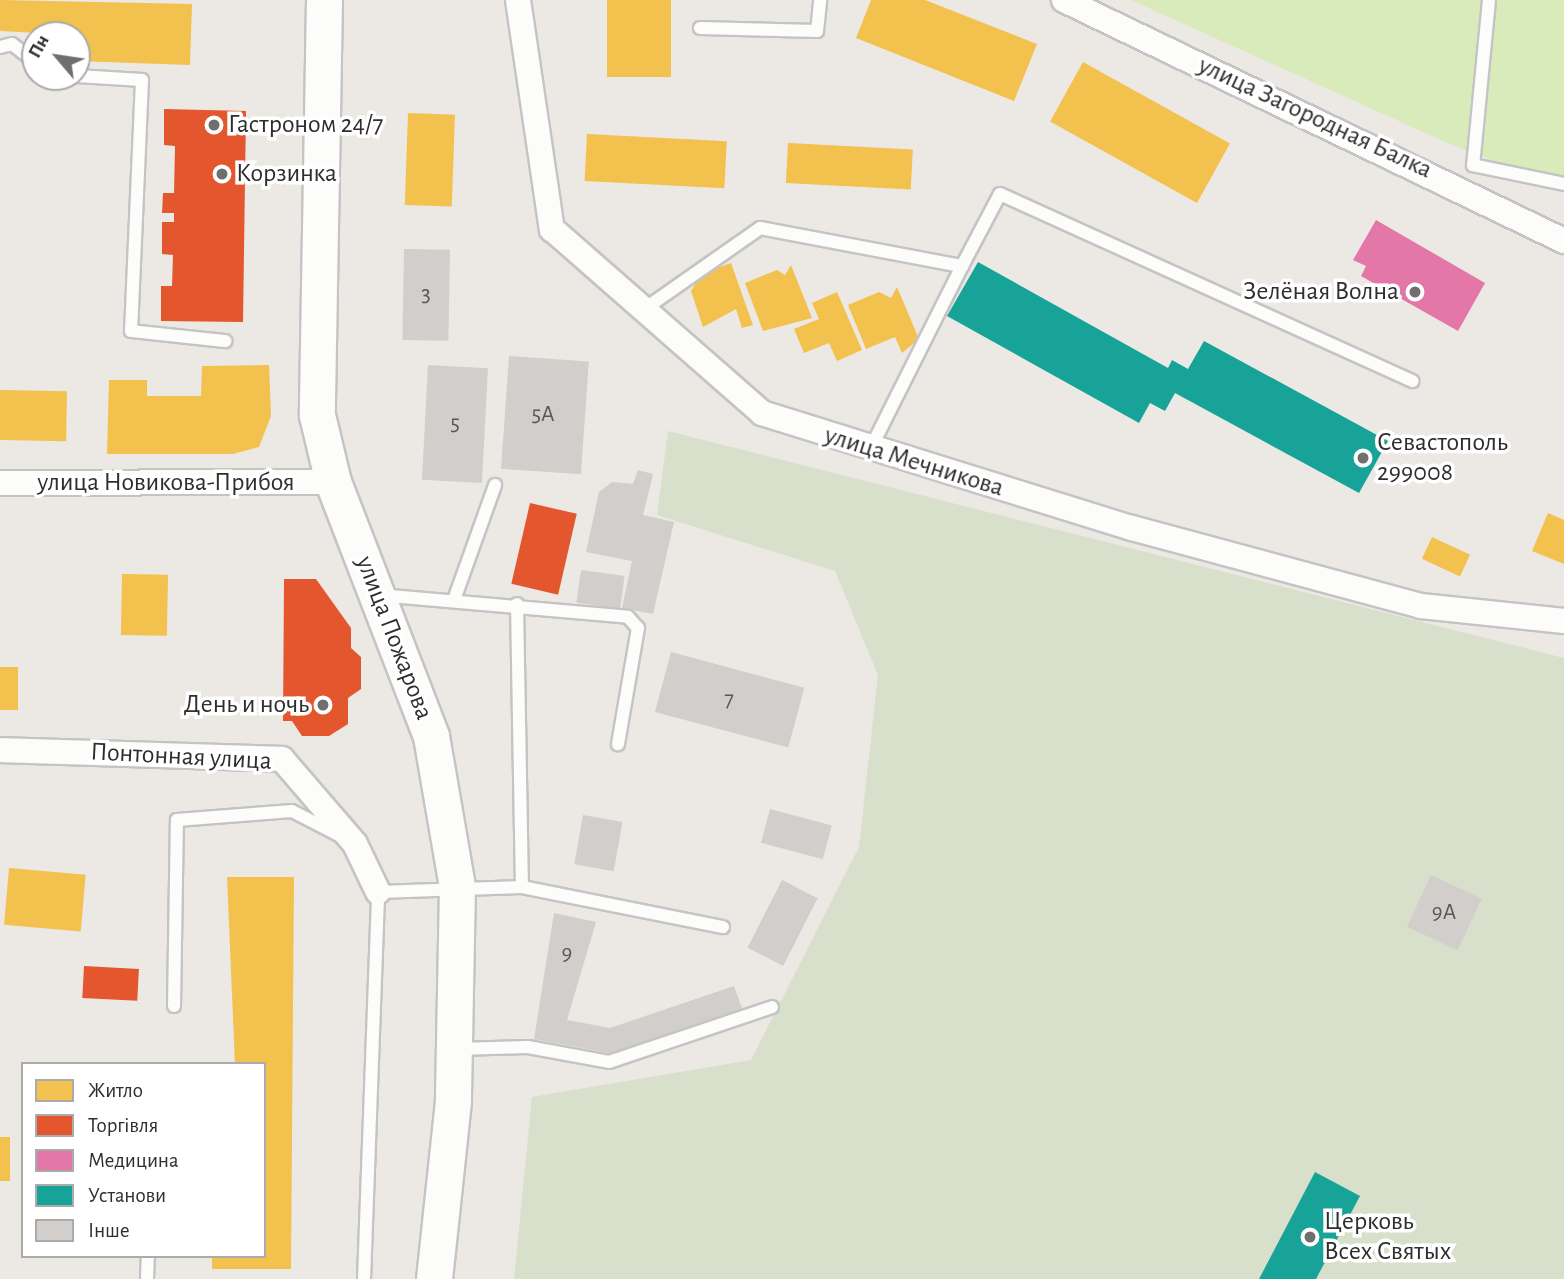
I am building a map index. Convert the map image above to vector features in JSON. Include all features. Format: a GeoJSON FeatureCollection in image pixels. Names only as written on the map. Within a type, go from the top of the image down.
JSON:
{"type":"FeatureCollection","features":[{"type":"Feature","properties":{"kind":"main road","name":"улица Пожарова"},"geometry":{"type":"LineString","coordinates":[[324,0],[315,366],[317,415],[332,482],[379,595],[431,736],[457,886],[456,1049],[434,1279]]}},
{"type":"Feature","properties":{"kind":"street","name":"улица Мечникова"},"geometry":{"type":"LineString","coordinates":[[518,0],[552,229],[762,413],[870,450],[1421,606],[1564,621]]}},
{"type":"Feature","properties":{"kind":"street","name":"улица Загородная Балка"},"geometry":{"type":"LineString","coordinates":[[1064,0],[1564,241]]}},
{"type":"Feature","properties":{"kind":"street","name":"улица Новикова-Прибоя"},"geometry":{"type":"LineString","coordinates":[[0,483],[332,482]]}},
{"type":"Feature","properties":{"kind":"street","name":"Понтонная улица"},"geometry":{"type":"LineString","coordinates":[[0,750],[282,759],[355,844],[378,892]]}},
{"type":"Feature","properties":{"kind":"lane"},"geometry":{"type":"LineString","coordinates":[[700,28],[817,31],[820,0]]}},
{"type":"Feature","properties":{"kind":"lane"},"geometry":{"type":"LineString","coordinates":[[1489,0],[1473,165],[1564,184]]}},
{"type":"Feature","properties":{"kind":"lane"},"geometry":{"type":"LineString","coordinates":[[0,47],[12,44],[21,51]]}},
{"type":"Feature","properties":{"kind":"lane"},"geometry":{"type":"LineString","coordinates":[[91,77],[142,80],[131,331],[225,341]]}},
{"type":"Feature","properties":{"kind":"lane"},"geometry":{"type":"LineString","coordinates":[[870,450],[1000,194],[1413,382]]}},
{"type":"Feature","properties":{"kind":"lane"},"geometry":{"type":"LineString","coordinates":[[643,310],[761,228],[962,266]]}},
{"type":"Feature","properties":{"kind":"lane"},"geometry":{"type":"LineString","coordinates":[[455,597],[495,485]]}},
{"type":"Feature","properties":{"kind":"lane"},"geometry":{"type":"LineString","coordinates":[[379,595],[455,597],[628,617],[638,628],[618,744]]}},
{"type":"Feature","properties":{"kind":"lane"},"geometry":{"type":"LineString","coordinates":[[517,604],[522,887]]}},
{"type":"Feature","properties":{"kind":"lane"},"geometry":{"type":"LineString","coordinates":[[174,1006],[177,820],[292,811],[355,844]]}},
{"type":"Feature","properties":{"kind":"lane"},"geometry":{"type":"LineString","coordinates":[[364,1279],[378,892],[457,886],[522,887],[723,927]]}},
{"type":"Feature","properties":{"kind":"lane"},"geometry":{"type":"LineString","coordinates":[[456,1049],[528,1047],[609,1062],[772,1007]]}},
{"type":"Feature","properties":{"kind":"lane"},"geometry":{"type":"LineString","coordinates":[[147,1279],[148,1258]]}},
{"type":"Feature","properties":{"kind":"green space"},"geometry":{"type":"Polygon","coordinates":[[[1131,0],[1564,0],[1564,188],[1443,141],[1131,0]]]}},
{"type":"Feature","properties":{"kind":"green space"},"geometry":{"type":"Polygon","coordinates":[[[668,431],[1564,658],[1564,1279],[514,1279],[532,1097],[751,1060],[859,847],[878,675],[835,571],[657,515],[668,431]]]}},
{"type":"Feature","properties":{"kind":"building: Житло"},"geometry":{"type":"Polygon","coordinates":[[[0,0],[192,4],[190,65],[91,61],[91,21],[21,21],[21,32],[0,31],[0,0]]]}},
{"type":"Feature","properties":{"kind":"building: Житло"},"geometry":{"type":"Polygon","coordinates":[[[607,0],[671,0],[671,77],[607,77],[607,0]]]}},
{"type":"Feature","properties":{"kind":"building: Житло"},"geometry":{"type":"Polygon","coordinates":[[[871,0],[925,0],[1037,44],[1014,101],[856,38],[871,0]]]}},
{"type":"Feature","properties":{"kind":"building: Житло"},"geometry":{"type":"Polygon","coordinates":[[[1083,62],[1230,143],[1197,203],[1050,121],[1083,62]]]}},
{"type":"Feature","properties":{"kind":"building: Житло"},"geometry":{"type":"Polygon","coordinates":[[[408,113],[455,115],[452,207],[405,205],[408,113]]]}},
{"type":"Feature","properties":{"kind":"building: Житло"},"geometry":{"type":"Polygon","coordinates":[[[587,134],[727,141],[724,188],[585,181],[587,134]]]}},
{"type":"Feature","properties":{"kind":"building: Житло"},"geometry":{"type":"Polygon","coordinates":[[[788,143],[913,150],[911,189],[786,183],[788,143]]]}},
{"type":"Feature","properties":{"kind":"building: Житло"},"geometry":{"type":"Polygon","coordinates":[[[731,263],[753,325],[742,328],[736,309],[703,327],[691,291],[702,273],[731,263]]]}},
{"type":"Feature","properties":{"kind":"building: Житло"},"geometry":{"type":"Polygon","coordinates":[[[791,265],[812,318],[763,331],[745,283],[777,270],[785,275],[791,265]]]}},
{"type":"Feature","properties":{"kind":"building: Житло"},"geometry":{"type":"Polygon","coordinates":[[[897,287],[919,339],[902,353],[895,337],[866,349],[848,305],[879,292],[891,298],[897,287]]]}},
{"type":"Feature","properties":{"kind":"building: Житло"},"geometry":{"type":"Polygon","coordinates":[[[837,292],[862,350],[837,361],[829,343],[804,353],[794,329],[819,319],[812,303],[837,292]]]}},
{"type":"Feature","properties":{"kind":"building: Житло"},"geometry":{"type":"Polygon","coordinates":[[[269,365],[271,416],[259,447],[233,454],[107,454],[109,380],[147,380],[147,396],[201,396],[202,366],[269,365]]]}},
{"type":"Feature","properties":{"kind":"building: Житло"},"geometry":{"type":"Polygon","coordinates":[[[0,390],[67,391],[66,441],[0,440],[0,390]]]}},
{"type":"Feature","properties":{"kind":"building: Житло"},"geometry":{"type":"Polygon","coordinates":[[[1548,513],[1564,520],[1564,564],[1532,551],[1548,513]]]}},
{"type":"Feature","properties":{"kind":"building: Житло"},"geometry":{"type":"Polygon","coordinates":[[[1432,537],[1470,555],[1460,577],[1422,559],[1432,537]]]}},
{"type":"Feature","properties":{"kind":"building: Житло"},"geometry":{"type":"Polygon","coordinates":[[[122,574],[168,575],[167,636],[121,635],[122,574]]]}},
{"type":"Feature","properties":{"kind":"building: Житло"},"geometry":{"type":"Polygon","coordinates":[[[0,667],[18,667],[18,710],[0,710],[0,667]]]}},
{"type":"Feature","properties":{"kind":"building: Житло"},"geometry":{"type":"Polygon","coordinates":[[[9,868],[86,875],[81,931],[4,925],[9,868]]]}},
{"type":"Feature","properties":{"kind":"building: Житло"},"geometry":{"type":"Polygon","coordinates":[[[227,877],[294,877],[291,1269],[212,1269],[212,1258],[266,1258],[266,1062],[235,1062],[227,877]]]}},
{"type":"Feature","properties":{"kind":"building: Житло"},"geometry":{"type":"Polygon","coordinates":[[[0,1137],[10,1137],[10,1181],[0,1181],[0,1137]]]}},
{"type":"Feature","properties":{"kind":"building: Торгівля"},"geometry":{"type":"Polygon","coordinates":[[[164,109],[246,111],[243,322],[161,321],[161,286],[172,286],[173,255],[162,254],[162,222],[174,222],[174,213],[162,213],[163,193],[174,193],[175,146],[164,145],[164,109]]]}},
{"type":"Feature","properties":{"kind":"building: Торгівля"},"geometry":{"type":"Polygon","coordinates":[[[530,503],[577,514],[558,595],[511,584],[530,503]]]}},
{"type":"Feature","properties":{"kind":"building: Торгівля"},"geometry":{"type":"Polygon","coordinates":[[[284,579],[316,579],[351,628],[351,648],[361,657],[361,689],[348,698],[348,724],[329,736],[302,736],[292,721],[283,721],[284,579]]]}},
{"type":"Feature","properties":{"kind":"building: Торгівля"},"geometry":{"type":"Polygon","coordinates":[[[84,966],[139,969],[137,1001],[82,998],[84,966]]]}},
{"type":"Feature","properties":{"kind":"building: Медицина"},"geometry":{"type":"Polygon","coordinates":[[[1376,220],[1485,283],[1458,331],[1361,276],[1366,266],[1353,260],[1376,220]]]}},
{"type":"Feature","properties":{"kind":"building: Установи"},"geometry":{"type":"Polygon","coordinates":[[[978,262],[1168,368],[1172,360],[1188,369],[1204,341],[1388,441],[1359,493],[1175,393],[1165,411],[1150,403],[1139,423],[947,316],[978,262]]]}},
{"type":"Feature","properties":{"kind":"building: Установи","name":"Церковь Всех Святых"},"geometry":{"type":"Polygon","coordinates":[[[1315,1172],[1360,1196],[1316,1279],[1259,1279],[1315,1172]]]}},
{"type":"Feature","properties":{"kind":"building: Інше"},"geometry":{"type":"Polygon","coordinates":[[[404,249],[450,250],[448,341],[402,340],[404,249]]]}},
{"type":"Feature","properties":{"kind":"building: Інше"},"geometry":{"type":"Polygon","coordinates":[[[509,356],[589,362],[581,474],[501,469],[509,356]]]}},
{"type":"Feature","properties":{"kind":"building: Інше"},"geometry":{"type":"Polygon","coordinates":[[[428,365],[488,368],[482,483],[422,480],[428,365]]]}},
{"type":"Feature","properties":{"kind":"building: Інше"},"geometry":{"type":"Polygon","coordinates":[[[638,470],[653,474],[643,515],[674,522],[653,614],[622,608],[632,561],[586,552],[599,492],[612,482],[633,484],[638,470]]]}},
{"type":"Feature","properties":{"kind":"building: Інше"},"geometry":{"type":"Polygon","coordinates":[[[581,570],[625,576],[620,609],[576,603],[581,570]]]}},
{"type":"Feature","properties":{"kind":"building: Інше"},"geometry":{"type":"Polygon","coordinates":[[[671,652],[804,688],[788,748],[655,712],[671,652]]]}},
{"type":"Feature","properties":{"kind":"building: Інше"},"geometry":{"type":"Polygon","coordinates":[[[770,809],[832,826],[823,859],[761,843],[770,809]]]}},
{"type":"Feature","properties":{"kind":"building: Інше"},"geometry":{"type":"Polygon","coordinates":[[[583,815],[622,822],[614,871],[574,864],[583,815]]]}},
{"type":"Feature","properties":{"kind":"building: Інше"},"geometry":{"type":"Polygon","coordinates":[[[1431,875],[1482,899],[1458,950],[1407,927],[1431,875]]]}},
{"type":"Feature","properties":{"kind":"building: Інше"},"geometry":{"type":"Polygon","coordinates":[[[782,880],[818,898],[783,966],[747,948],[782,880]]]}},
{"type":"Feature","properties":{"kind":"building: Інше"},"geometry":{"type":"Polygon","coordinates":[[[554,913],[596,922],[567,1020],[610,1028],[734,986],[744,1014],[619,1055],[534,1039],[554,913]]]}},
{"type":"Feature","properties":{"kind":"place","name":"Гастроном 24/7"},"geometry":{"type":"Point","coordinates":[214,125]}},
{"type":"Feature","properties":{"kind":"place","name":"Корзинка"},"geometry":{"type":"Point","coordinates":[222,174]}},
{"type":"Feature","properties":{"kind":"place","name":"Зелёная Волна"},"geometry":{"type":"Point","coordinates":[1415,292]}},
{"type":"Feature","properties":{"kind":"place","name":"Севастополь 299008"},"geometry":{"type":"Point","coordinates":[1363,458]}},
{"type":"Feature","properties":{"kind":"place","name":"День и ночь"},"geometry":{"type":"Point","coordinates":[323,705]}},
{"type":"Feature","properties":{"kind":"place","name":"Церковь Всех Святых"},"geometry":{"type":"Point","coordinates":[1310,1237]}}]}
